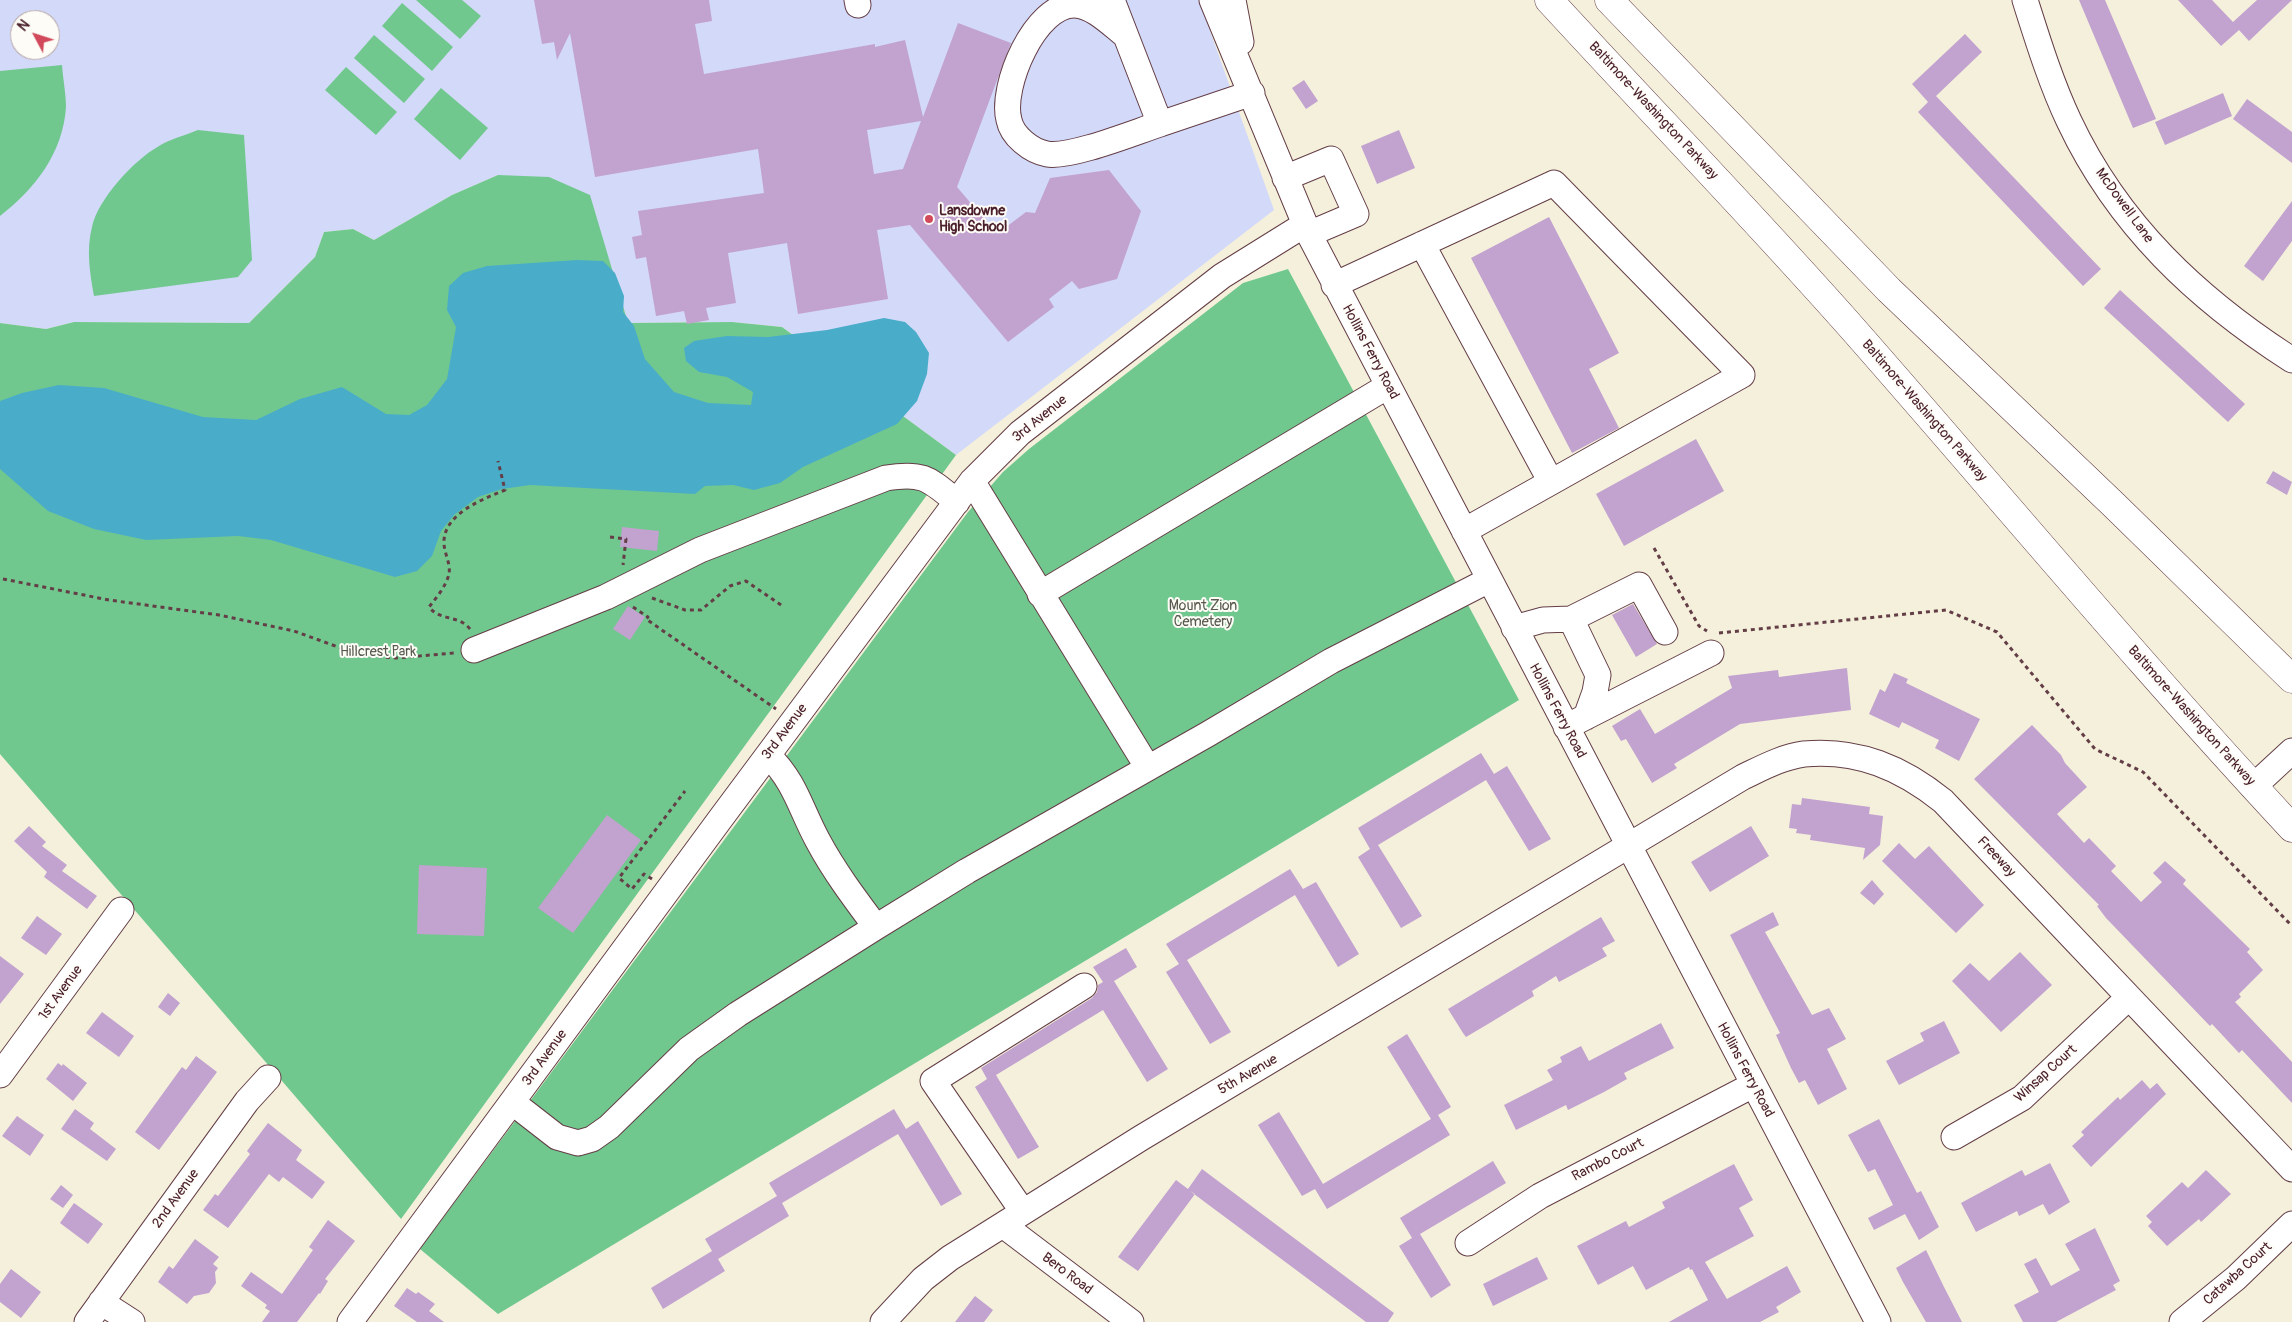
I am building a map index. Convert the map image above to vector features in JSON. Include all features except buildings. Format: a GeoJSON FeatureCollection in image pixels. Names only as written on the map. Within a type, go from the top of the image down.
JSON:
{"type":"FeatureCollection","features":[{"type":"Feature","properties":{"kind":"highway","name":"Baltimore-Washington Parkway"},"geometry":{"type":"LineString","coordinates":[[1550,0],[1743,206],[2292,828]]}},
{"type":"Feature","properties":{"kind":"highway"},"geometry":{"type":"LineString","coordinates":[[1608,0],[1889,290],[2122,512],[2292,679]]}},
{"type":"Feature","properties":{"kind":"street"},"geometry":{"type":"LineString","coordinates":[[1112,0],[1160,124]]}},
{"type":"Feature","properties":{"kind":"street","name":"Hollins Ferry Road"},"geometry":{"type":"LineString","coordinates":[[1212,0],[1252,93],[1306,230],[1514,628],[1576,722],[1627,845],[1878,1322]]}},
{"type":"Feature","properties":{"kind":"street","name":"Hollins Ferry Road"},"geometry":{"type":"LineString","coordinates":[[1233,0],[1252,93]]}},
{"type":"Feature","properties":{"kind":"street","name":"McDowell Lane"},"geometry":{"type":"LineString","coordinates":[[2025,0],[2041,51],[2069,121],[2092,163],[2121,206],[2150,242],[2186,281],[2222,312],[2292,360]]}},
{"type":"Feature","properties":{"kind":"street"},"geometry":{"type":"LineString","coordinates":[[1126,36],[1086,8],[1075,5],[1053,11],[1036,28],[1019,63],[1008,103],[1008,120],[1012,129],[1033,148],[1048,154],[1070,152],[1252,93]]}},
{"type":"Feature","properties":{"kind":"street","name":"3rd Avenue"},"geometry":{"type":"LineString","coordinates":[[350,1322],[972,481],[1020,434],[1222,276],[1306,230],[1356,214],[1331,159],[1285,178]]}},
{"type":"Feature","properties":{"kind":"street"},"geometry":{"type":"LineString","coordinates":[[1334,285],[1554,184],[1742,375],[1464,531]]}},
{"type":"Feature","properties":{"kind":"street"},"geometry":{"type":"LineString","coordinates":[[1422,244],[1551,482]]}},
{"type":"Feature","properties":{"kind":"street"},"geometry":{"type":"LineString","coordinates":[[1040,594],[1388,386]]}},
{"type":"Feature","properties":{"kind":"street"},"geometry":{"type":"LineString","coordinates":[[476,649],[633,588],[700,550],[886,478],[919,476],[931,481],[957,502]]}},
{"type":"Feature","properties":{"kind":"street"},"geometry":{"type":"LineString","coordinates":[[972,481],[1148,768]]}},
{"type":"Feature","properties":{"kind":"street"},"geometry":{"type":"LineString","coordinates":[[512,1102],[558,1137],[578,1143],[592,1139],[609,1126],[689,1049],[738,1014],[876,927],[967,871],[1331,661],[1489,580]]}},
{"type":"Feature","properties":{"kind":"street"},"geometry":{"type":"LineString","coordinates":[[1514,628],[1543,620],[1571,619],[1639,585],[1665,632]]}},
{"type":"Feature","properties":{"kind":"street"},"geometry":{"type":"LineString","coordinates":[[1571,619],[1598,675],[1595,692],[1576,722]]}},
{"type":"Feature","properties":{"kind":"street"},"geometry":{"type":"LineString","coordinates":[[1576,722],[1713,639]]}},
{"type":"Feature","properties":{"kind":"street"},"geometry":{"type":"LineString","coordinates":[[2254,787],[2292,751]]}},
{"type":"Feature","properties":{"kind":"street","name":"Freeway"},"geometry":{"type":"LineString","coordinates":[[1627,845],[1742,778],[1776,762],[1803,754],[1833,754],[1864,759],[1894,768],[1921,783],[1943,801],[2128,998],[2292,1168]]}},
{"type":"Feature","properties":{"kind":"street"},"geometry":{"type":"LineString","coordinates":[[768,755],[789,779],[817,840],[838,876],[876,927]]}},
{"type":"Feature","properties":{"kind":"street","name":"5th Avenue"},"geometry":{"type":"LineString","coordinates":[[883,1322],[923,1279],[950,1258],[1627,845]]}},
{"type":"Feature","properties":{"kind":"street","name":"1st Avenue"},"geometry":{"type":"LineString","coordinates":[[0,1075],[122,910]]}},
{"type":"Feature","properties":{"kind":"street","name":"Bero Road"},"geometry":{"type":"LineString","coordinates":[[1084,986],[933,1081],[1013,1218],[1131,1322]]}},
{"type":"Feature","properties":{"kind":"street","name":"Winsap Court"},"geometry":{"type":"LineString","coordinates":[[1954,1137],[2022,1098],[2128,998]]}},
{"type":"Feature","properties":{"kind":"street","name":"2nd Avenue"},"geometry":{"type":"LineString","coordinates":[[87,1322],[248,1101],[268,1078]]}},
{"type":"Feature","properties":{"kind":"street","name":"Rambo Court"},"geometry":{"type":"LineString","coordinates":[[1468,1243],[1540,1196],[1753,1085]]}},
{"type":"Feature","properties":{"kind":"street","name":"Catawba Court"},"geometry":{"type":"LineString","coordinates":[[2182,1322],[2236,1278],[2292,1224]]}},
{"type":"Feature","properties":{"kind":"street"},"geometry":{"type":"LineString","coordinates":[[101,1302],[132,1322]]}},
{"type":"Feature","properties":{"kind":"path"},"geometry":{"type":"LineString","coordinates":[[3,579],[90,597],[219,615],[285,629],[360,655],[396,658],[429,657],[476,649],[470,629],[464,621],[434,613],[429,607],[445,585],[450,572],[444,545],[450,524],[480,500],[505,490],[498,462]]}},
{"type":"Feature","properties":{"kind":"path"},"geometry":{"type":"LineString","coordinates":[[610,538],[626,539],[623,565],[633,588],[631,605],[648,617],[646,619],[778,710]]}},
{"type":"Feature","properties":{"kind":"path"},"geometry":{"type":"LineString","coordinates":[[1654,548],[1699,626],[1713,639],[1946,610],[1997,632],[2095,750],[2143,772],[2292,926]]}},
{"type":"Feature","properties":{"kind":"path"},"geometry":{"type":"LineString","coordinates":[[633,588],[685,610],[702,610],[730,586],[746,581],[784,607]]}},
{"type":"Feature","properties":{"kind":"path"},"geometry":{"type":"LineString","coordinates":[[652,880],[644,874],[632,889],[618,878],[685,791]]}},
{"type":"Feature","properties":{"kind":"shaded area","name":"Lansdowne High School"},"geometry":{"type":"Polygon","coordinates":[[[0,0],[1199,0],[1274,210],[956,455],[782,327],[732,322],[628,323],[498,175],[452,195],[374,240],[353,229],[324,232],[315,257],[249,323],[74,322],[46,329],[0,323],[0,0]]]}},
{"type":"Feature","properties":{"kind":"green space"},"geometry":{"type":"Polygon","coordinates":[[[416,0],[462,0],[481,16],[460,39],[416,0]]]}},
{"type":"Feature","properties":{"kind":"green space"},"geometry":{"type":"Polygon","coordinates":[[[402,3],[453,47],[432,71],[382,26],[402,3]]]}},
{"type":"Feature","properties":{"kind":"green space"},"geometry":{"type":"Polygon","coordinates":[[[374,35],[425,79],[404,103],[354,58],[374,35]]]}},
{"type":"Feature","properties":{"kind":"green space"},"geometry":{"type":"Polygon","coordinates":[[[62,65],[66,107],[64,124],[53,155],[45,169],[25,194],[0,216],[0,71],[62,65]]]}},
{"type":"Feature","properties":{"kind":"green space"},"geometry":{"type":"Polygon","coordinates":[[[346,67],[397,112],[376,135],[325,90],[346,67]]]}},
{"type":"Feature","properties":{"kind":"green space"},"geometry":{"type":"Polygon","coordinates":[[[441,88],[488,128],[460,160],[414,119],[441,88]]]}},
{"type":"Feature","properties":{"kind":"green space"},"geometry":{"type":"Polygon","coordinates":[[[198,130],[244,135],[252,260],[238,277],[94,296],[90,271],[89,244],[92,227],[101,204],[128,170],[149,152],[168,141],[198,130]]]}},
{"type":"Feature","properties":{"kind":"green space","name":"Hillcrest Park"},"geometry":{"type":"Polygon","coordinates":[[[498,175],[549,177],[590,195],[628,323],[732,322],[782,327],[956,455],[401,1219],[0,754],[0,323],[46,329],[74,322],[249,323],[315,257],[324,232],[353,229],[374,240],[452,195],[498,175]]]}},
{"type":"Feature","properties":{"kind":"green space","name":"Mount Zion Cemetery"},"geometry":{"type":"Polygon","coordinates":[[[1288,269],[1519,700],[498,1314],[420,1249],[968,512],[1003,472],[1029,449],[1243,283],[1288,269]]]}},
{"type":"Feature","properties":{"kind":"water"},"geometry":{"type":"Polygon","coordinates":[[[577,260],[603,261],[615,273],[624,296],[623,312],[634,326],[645,359],[674,392],[708,403],[751,405],[753,392],[727,377],[699,372],[686,361],[684,348],[694,341],[727,336],[768,337],[827,330],[884,318],[905,322],[916,332],[929,353],[927,374],[917,401],[897,424],[803,467],[780,483],[754,490],[733,485],[705,486],[695,494],[530,485],[502,489],[478,497],[454,515],[441,531],[432,556],[417,571],[395,577],[271,540],[238,536],[146,540],[94,529],[48,511],[0,469],[0,401],[22,393],[59,385],[104,388],[203,417],[256,420],[300,399],[342,387],[386,414],[409,415],[427,405],[447,379],[456,327],[447,310],[449,286],[463,273],[487,266],[577,260]]]}},
{"type":"Feature","properties":{"kind":"place","name":"Lansdowne High School"},"geometry":{"type":"Point","coordinates":[929,219]}}]}
